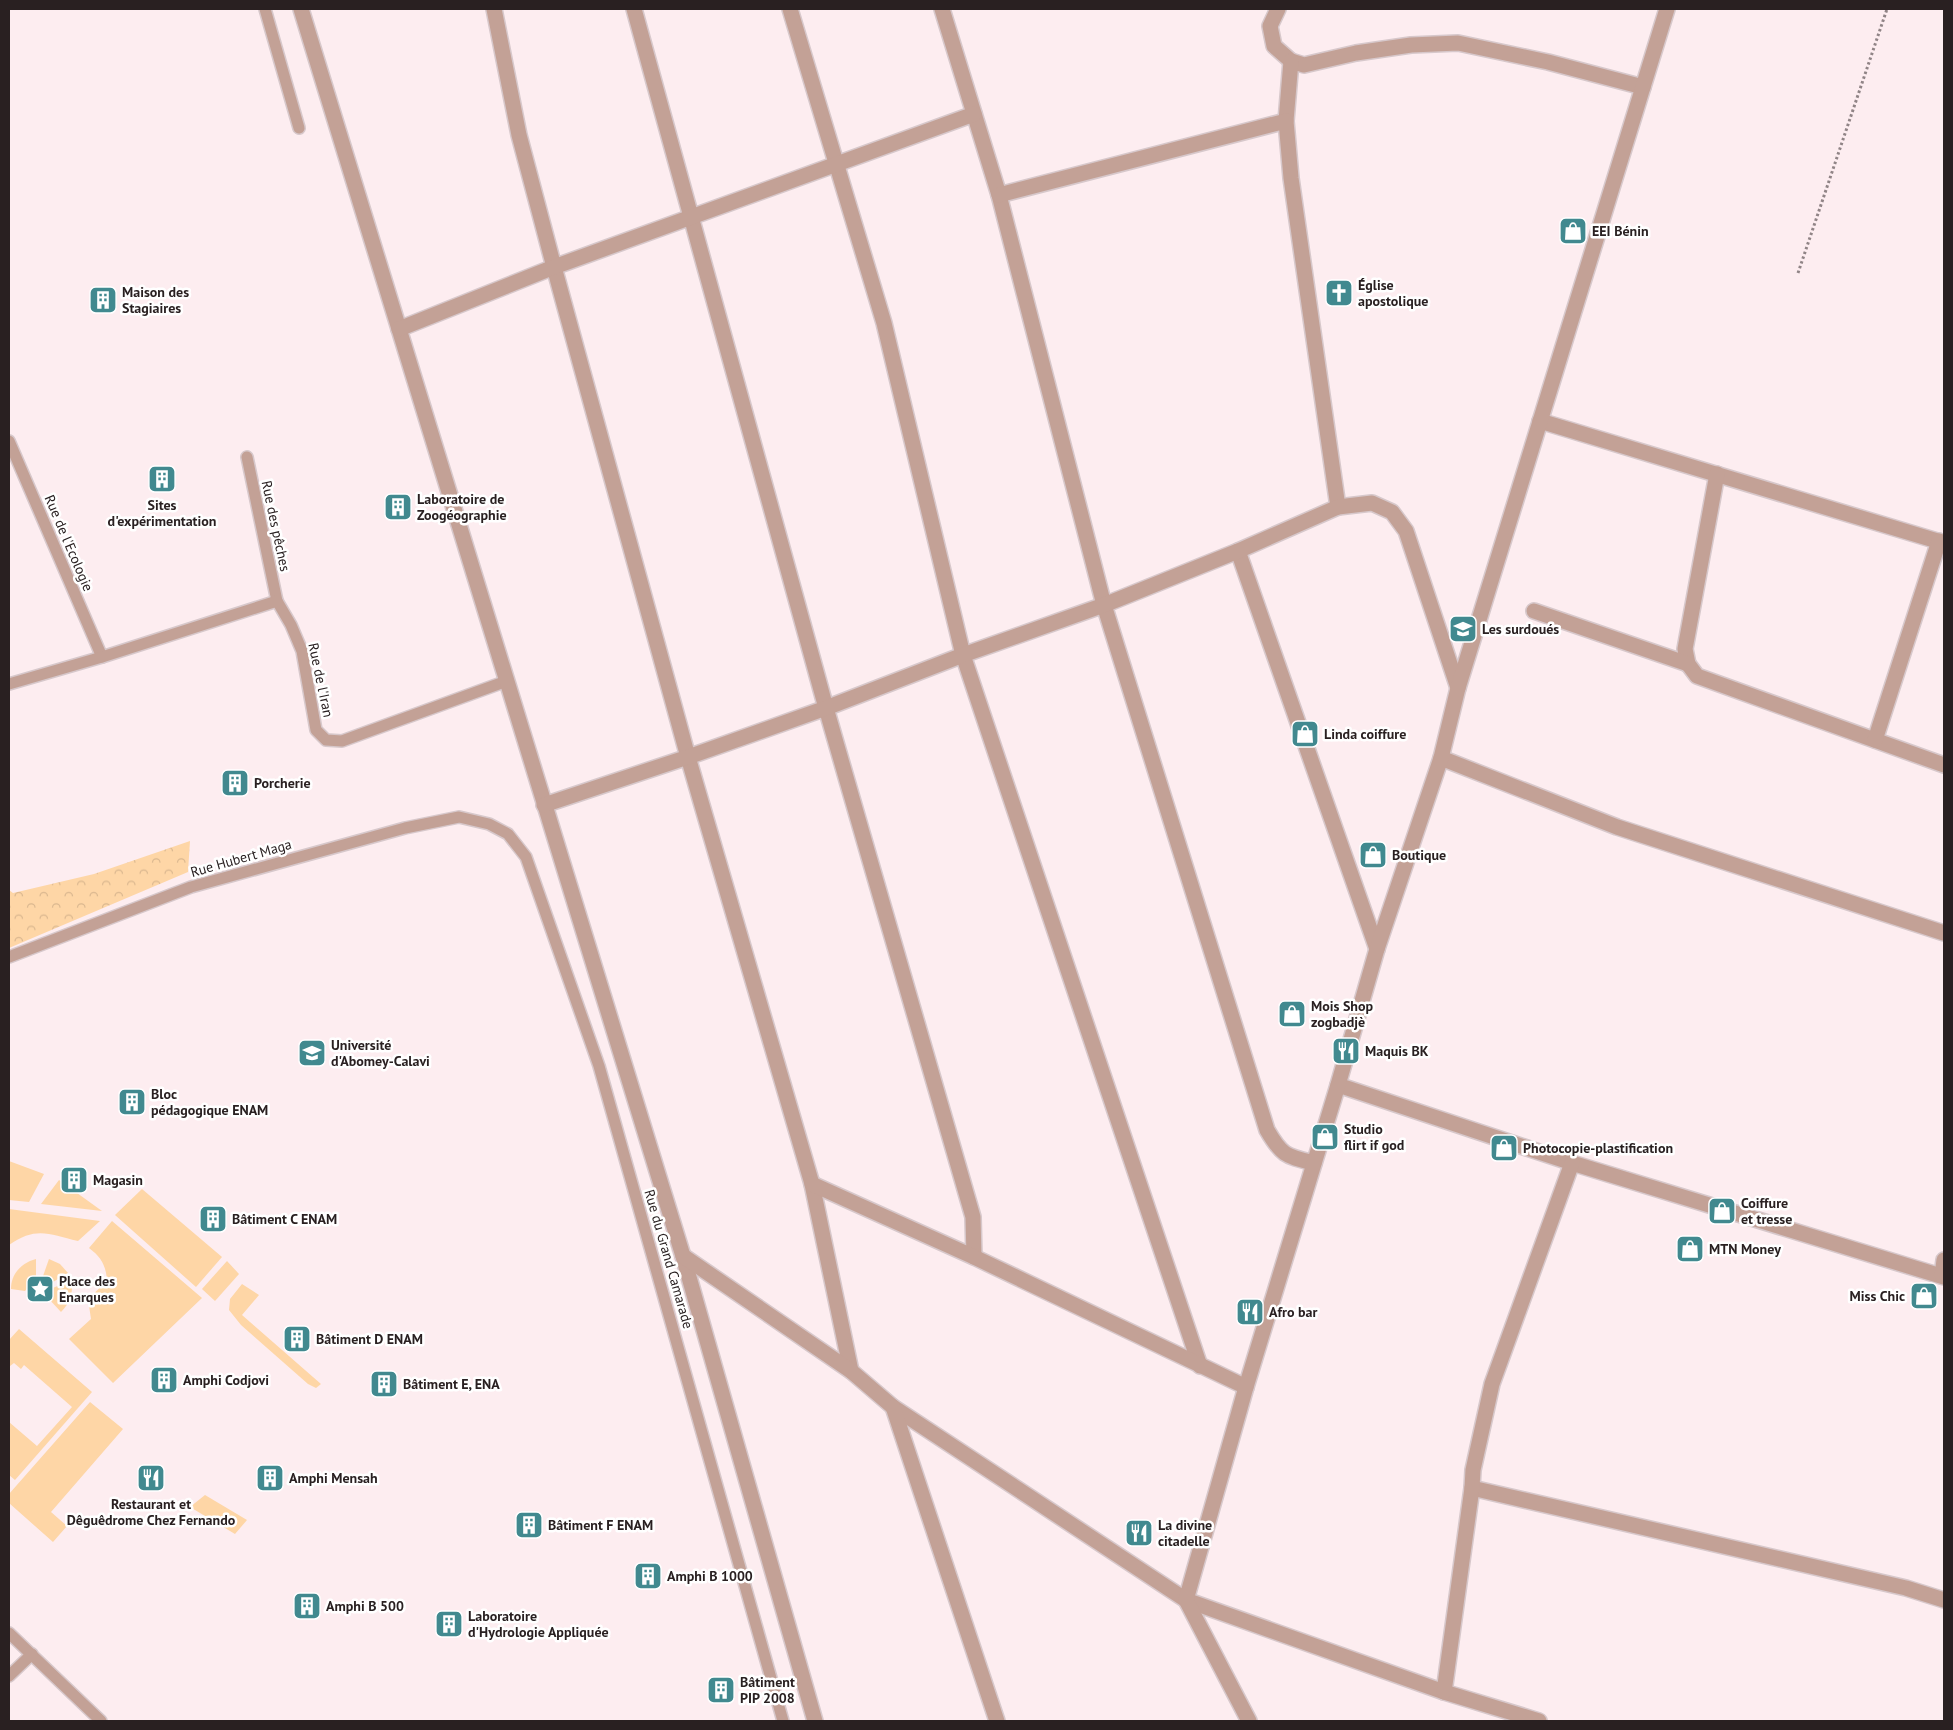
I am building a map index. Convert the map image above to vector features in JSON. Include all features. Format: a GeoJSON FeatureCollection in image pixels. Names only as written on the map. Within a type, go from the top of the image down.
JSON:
{"type":"FeatureCollection","features":[{"type":"Feature","properties":{"kind":"street"},"geometry":{"type":"LineString","coordinates":[[300,9],[683,1256],[815,1721]]}},
{"type":"Feature","properties":{"kind":"street"},"geometry":{"type":"LineString","coordinates":[[494,9],[519,135],[554,267],[688,757],[812,1184],[850,1371]]}},
{"type":"Feature","properties":{"kind":"street"},"geometry":{"type":"LineString","coordinates":[[634,9],[826,708],[973,1217],[974,1257]]}},
{"type":"Feature","properties":{"kind":"street"},"geometry":{"type":"LineString","coordinates":[[790,9],[884,323],[963,655],[1200,1366]]}},
{"type":"Feature","properties":{"kind":"street"},"geometry":{"type":"LineString","coordinates":[[942,9],[999,195],[1104,605],[1267,1130],[1277,1148],[1292,1158],[1314,1163]]}},
{"type":"Feature","properties":{"kind":"street"},"geometry":{"type":"LineString","coordinates":[[1278,9],[1270,26],[1274,46],[1291,61],[1304,65],[1356,53],[1411,45],[1458,43],[1548,62],[1643,87]]}},
{"type":"Feature","properties":{"kind":"street"},"geometry":{"type":"LineString","coordinates":[[1248,1721],[1186,1600],[1246,1387],[1338,1085],[1377,949],[1441,758],[1458,688],[1668,9]]}},
{"type":"Feature","properties":{"kind":"street"},"geometry":{"type":"LineString","coordinates":[[1291,61],[1286,121],[1291,178],[1338,507]]}},
{"type":"Feature","properties":{"kind":"street"},"geometry":{"type":"LineString","coordinates":[[398,329],[554,267],[974,114]]}},
{"type":"Feature","properties":{"kind":"street"},"geometry":{"type":"LineString","coordinates":[[999,195],[1286,121]]}},
{"type":"Feature","properties":{"kind":"street"},"geometry":{"type":"LineString","coordinates":[[1540,421],[1942,542],[1875,740]]}},
{"type":"Feature","properties":{"kind":"street"},"geometry":{"type":"LineString","coordinates":[[1717,474],[1685,650],[1688,664],[1697,676],[1944,765]]}},
{"type":"Feature","properties":{"kind":"street"},"geometry":{"type":"LineString","coordinates":[[544,805],[826,708],[963,655],[1104,605],[1238,551],[1338,507],[1372,503],[1392,512],[1406,531],[1458,688]]}},
{"type":"Feature","properties":{"kind":"street"},"geometry":{"type":"LineString","coordinates":[[1238,551],[1377,949]]}},
{"type":"Feature","properties":{"kind":"street"},"geometry":{"type":"LineString","coordinates":[[1534,611],[1688,664]]}},
{"type":"Feature","properties":{"kind":"street"},"geometry":{"type":"LineString","coordinates":[[1441,758],[1617,827],[1944,933]]}},
{"type":"Feature","properties":{"kind":"street"},"geometry":{"type":"LineString","coordinates":[[1338,1085],[1572,1163],[1943,1276],[1944,1260]]}},
{"type":"Feature","properties":{"kind":"street"},"geometry":{"type":"LineString","coordinates":[[1444,1692],[1473,1470],[1492,1384],[1572,1163]]}},
{"type":"Feature","properties":{"kind":"street"},"geometry":{"type":"LineString","coordinates":[[812,1184],[974,1257],[1246,1387]]}},
{"type":"Feature","properties":{"kind":"street"},"geometry":{"type":"LineString","coordinates":[[683,1256],[850,1371],[894,1407],[1186,1600],[1444,1692],[1539,1721]]}},
{"type":"Feature","properties":{"kind":"street"},"geometry":{"type":"LineString","coordinates":[[894,1407],[997,1721]]}},
{"type":"Feature","properties":{"kind":"street"},"geometry":{"type":"LineString","coordinates":[[1472,1488],[1906,1588],[1944,1600]]}},
{"type":"Feature","properties":{"kind":"lane"},"geometry":{"type":"LineString","coordinates":[[264,9],[299,128]]}},
{"type":"Feature","properties":{"kind":"lane","name":"Rue de l'Ecologie"},"geometry":{"type":"LineString","coordinates":[[9,441],[102,657]]}},
{"type":"Feature","properties":{"kind":"lane","name":"Rue des pêches"},"geometry":{"type":"LineString","coordinates":[[247,457],[277,601]]}},
{"type":"Feature","properties":{"kind":"lane"},"geometry":{"type":"LineString","coordinates":[[9,684],[102,657],[277,601]]}},
{"type":"Feature","properties":{"kind":"lane","name":"Rue de l'Iran"},"geometry":{"type":"LineString","coordinates":[[277,601],[291,625],[302,652],[316,730],[326,740],[342,741],[504,682]]}},
{"type":"Feature","properties":{"kind":"lane","name":"Rue Hubert Maga"},"geometry":{"type":"LineString","coordinates":[[9,957],[191,887],[405,828],[459,817],[489,824]]}},
{"type":"Feature","properties":{"kind":"lane","name":"Rue du Grand Camarade"},"geometry":{"type":"LineString","coordinates":[[489,824],[508,834],[526,857],[599,1066],[783,1721]]}},
{"type":"Feature","properties":{"kind":"lane"},"geometry":{"type":"LineString","coordinates":[[9,1633],[101,1721]]}},
{"type":"Feature","properties":{"kind":"lane"},"geometry":{"type":"LineString","coordinates":[[9,1676],[32,1654]]}},
{"type":"Feature","properties":{"kind":"path"},"geometry":{"type":"LineString","coordinates":[[1798,272],[1886,9]]}},
{"type":"Feature","properties":{"kind":"green space"},"geometry":{"type":"Polygon","coordinates":[[[190,841],[188,872],[9,948],[9,890],[13,893],[94,874],[190,841]]]}},
{"type":"Feature","properties":{"kind":"green space"},"geometry":{"type":"Polygon","coordinates":[[[9,1161],[44,1174],[29,1202],[9,1200],[9,1161]]]}},
{"type":"Feature","properties":{"kind":"green space"},"geometry":{"type":"Polygon","coordinates":[[[59,1180],[102,1211],[41,1204],[59,1180]]]}},
{"type":"Feature","properties":{"kind":"green space"},"geometry":{"type":"Polygon","coordinates":[[[142,1189],[222,1257],[196,1287],[115,1215],[142,1189]]]}},
{"type":"Feature","properties":{"kind":"green space"},"geometry":{"type":"Polygon","coordinates":[[[9,1209],[100,1221],[78,1241],[43,1233],[27,1235],[9,1245],[9,1209]]]}},
{"type":"Feature","properties":{"kind":"green space"},"geometry":{"type":"Polygon","coordinates":[[[112,1221],[202,1298],[113,1383],[69,1339],[91,1319],[88,1299],[107,1281],[102,1262],[89,1248],[112,1221]]]}},
{"type":"Feature","properties":{"kind":"green space"},"geometry":{"type":"Polygon","coordinates":[[[36,1259],[36,1278],[25,1291],[11,1289],[15,1274],[21,1266],[36,1259]]]}},
{"type":"Feature","properties":{"kind":"green space"},"geometry":{"type":"Polygon","coordinates":[[[49,1259],[60,1264],[68,1273],[53,1282],[43,1276],[49,1259]]]}},
{"type":"Feature","properties":{"kind":"green space"},"geometry":{"type":"Polygon","coordinates":[[[227,1261],[239,1274],[215,1301],[202,1289],[227,1261]]]}},
{"type":"Feature","properties":{"kind":"green space"},"geometry":{"type":"Polygon","coordinates":[[[71,1280],[72,1289],[70,1297],[67,1305],[61,1312],[48,1298],[53,1288],[71,1280]]]}},
{"type":"Feature","properties":{"kind":"green space"},"geometry":{"type":"Polygon","coordinates":[[[242,1284],[259,1295],[242,1315],[321,1384],[316,1388],[308,1384],[241,1325],[229,1310],[230,1299],[242,1284]]]}},
{"type":"Feature","properties":{"kind":"green space"},"geometry":{"type":"Polygon","coordinates":[[[19,1329],[92,1392],[15,1480],[9,1475],[9,1422],[37,1446],[72,1407],[24,1365],[21,1369],[14,1363],[9,1365],[9,1340],[19,1329]]]}},
{"type":"Feature","properties":{"kind":"green space"},"geometry":{"type":"Polygon","coordinates":[[[90,1402],[123,1429],[51,1512],[67,1526],[53,1542],[9,1503],[9,1494],[90,1402]]]}},
{"type":"Feature","properties":{"kind":"green space"},"geometry":{"type":"Polygon","coordinates":[[[205,1495],[247,1520],[235,1534],[190,1507],[205,1495]]]}},
{"type":"Feature","properties":{"kind":"place","name":"EEI Bénin"},"geometry":{"type":"Point","coordinates":[1573,231]}},
{"type":"Feature","properties":{"kind":"place","name":"Église apostolique"},"geometry":{"type":"Point","coordinates":[1339,293]}},
{"type":"Feature","properties":{"kind":"place","name":"Maison des Stagiaires"},"geometry":{"type":"Point","coordinates":[103,300]}},
{"type":"Feature","properties":{"kind":"place","name":"Sites d'expérimentation"},"geometry":{"type":"Point","coordinates":[162,479]}},
{"type":"Feature","properties":{"kind":"place","name":"Laboratoire de Zoogéographie"},"geometry":{"type":"Point","coordinates":[398,507]}},
{"type":"Feature","properties":{"kind":"place","name":"Les surdoués"},"geometry":{"type":"Point","coordinates":[1463,629]}},
{"type":"Feature","properties":{"kind":"place","name":"Linda coiffure"},"geometry":{"type":"Point","coordinates":[1305,734]}},
{"type":"Feature","properties":{"kind":"place","name":"Porcherie"},"geometry":{"type":"Point","coordinates":[235,783]}},
{"type":"Feature","properties":{"kind":"place","name":"Boutique"},"geometry":{"type":"Point","coordinates":[1373,855]}},
{"type":"Feature","properties":{"kind":"place","name":"Mois Shop zogbadjè"},"geometry":{"type":"Point","coordinates":[1292,1014]}},
{"type":"Feature","properties":{"kind":"place","name":"Maquis BK"},"geometry":{"type":"Point","coordinates":[1346,1051]}},
{"type":"Feature","properties":{"kind":"place","name":"Université d'Abomey-Calavi"},"geometry":{"type":"Point","coordinates":[312,1053]}},
{"type":"Feature","properties":{"kind":"place","name":"Bloc pédagogique ENAM"},"geometry":{"type":"Point","coordinates":[132,1102]}},
{"type":"Feature","properties":{"kind":"place","name":"Studio flirt if god"},"geometry":{"type":"Point","coordinates":[1325,1137]}},
{"type":"Feature","properties":{"kind":"place","name":"Photocopie-plastification"},"geometry":{"type":"Point","coordinates":[1504,1148]}},
{"type":"Feature","properties":{"kind":"place","name":"Magasin"},"geometry":{"type":"Point","coordinates":[74,1180]}},
{"type":"Feature","properties":{"kind":"place","name":"Coiffure et tresse"},"geometry":{"type":"Point","coordinates":[1722,1211]}},
{"type":"Feature","properties":{"kind":"place","name":"Bâtiment C ENAM"},"geometry":{"type":"Point","coordinates":[213,1219]}},
{"type":"Feature","properties":{"kind":"place","name":"MTN Money"},"geometry":{"type":"Point","coordinates":[1690,1249]}},
{"type":"Feature","properties":{"kind":"place","name":"Place des Enarques"},"geometry":{"type":"Point","coordinates":[40,1289]}},
{"type":"Feature","properties":{"kind":"place","name":"Miss Chic"},"geometry":{"type":"Point","coordinates":[1924,1296]}},
{"type":"Feature","properties":{"kind":"place","name":"Afro bar"},"geometry":{"type":"Point","coordinates":[1250,1312]}},
{"type":"Feature","properties":{"kind":"place","name":"Bâtiment D ENAM"},"geometry":{"type":"Point","coordinates":[297,1339]}},
{"type":"Feature","properties":{"kind":"place","name":"Amphi Codjovi"},"geometry":{"type":"Point","coordinates":[164,1380]}},
{"type":"Feature","properties":{"kind":"place","name":"Bâtiment E, ENA"},"geometry":{"type":"Point","coordinates":[384,1384]}},
{"type":"Feature","properties":{"kind":"place","name":"Restaurant et Dêguêdrome Chez Fernando"},"geometry":{"type":"Point","coordinates":[151,1478]}},
{"type":"Feature","properties":{"kind":"place","name":"Amphi Mensah"},"geometry":{"type":"Point","coordinates":[270,1478]}},
{"type":"Feature","properties":{"kind":"place","name":"Bâtiment F ENAM"},"geometry":{"type":"Point","coordinates":[529,1525]}},
{"type":"Feature","properties":{"kind":"place","name":"La divine citadelle"},"geometry":{"type":"Point","coordinates":[1139,1533]}},
{"type":"Feature","properties":{"kind":"place","name":"Amphi B 1000"},"geometry":{"type":"Point","coordinates":[648,1576]}},
{"type":"Feature","properties":{"kind":"place","name":"Amphi B 500"},"geometry":{"type":"Point","coordinates":[307,1606]}},
{"type":"Feature","properties":{"kind":"place","name":"Laboratoire d'Hydrologie Appliquée"},"geometry":{"type":"Point","coordinates":[449,1624]}},
{"type":"Feature","properties":{"kind":"place","name":"Bâtiment PIP 2008"},"geometry":{"type":"Point","coordinates":[721,1690]}}]}
